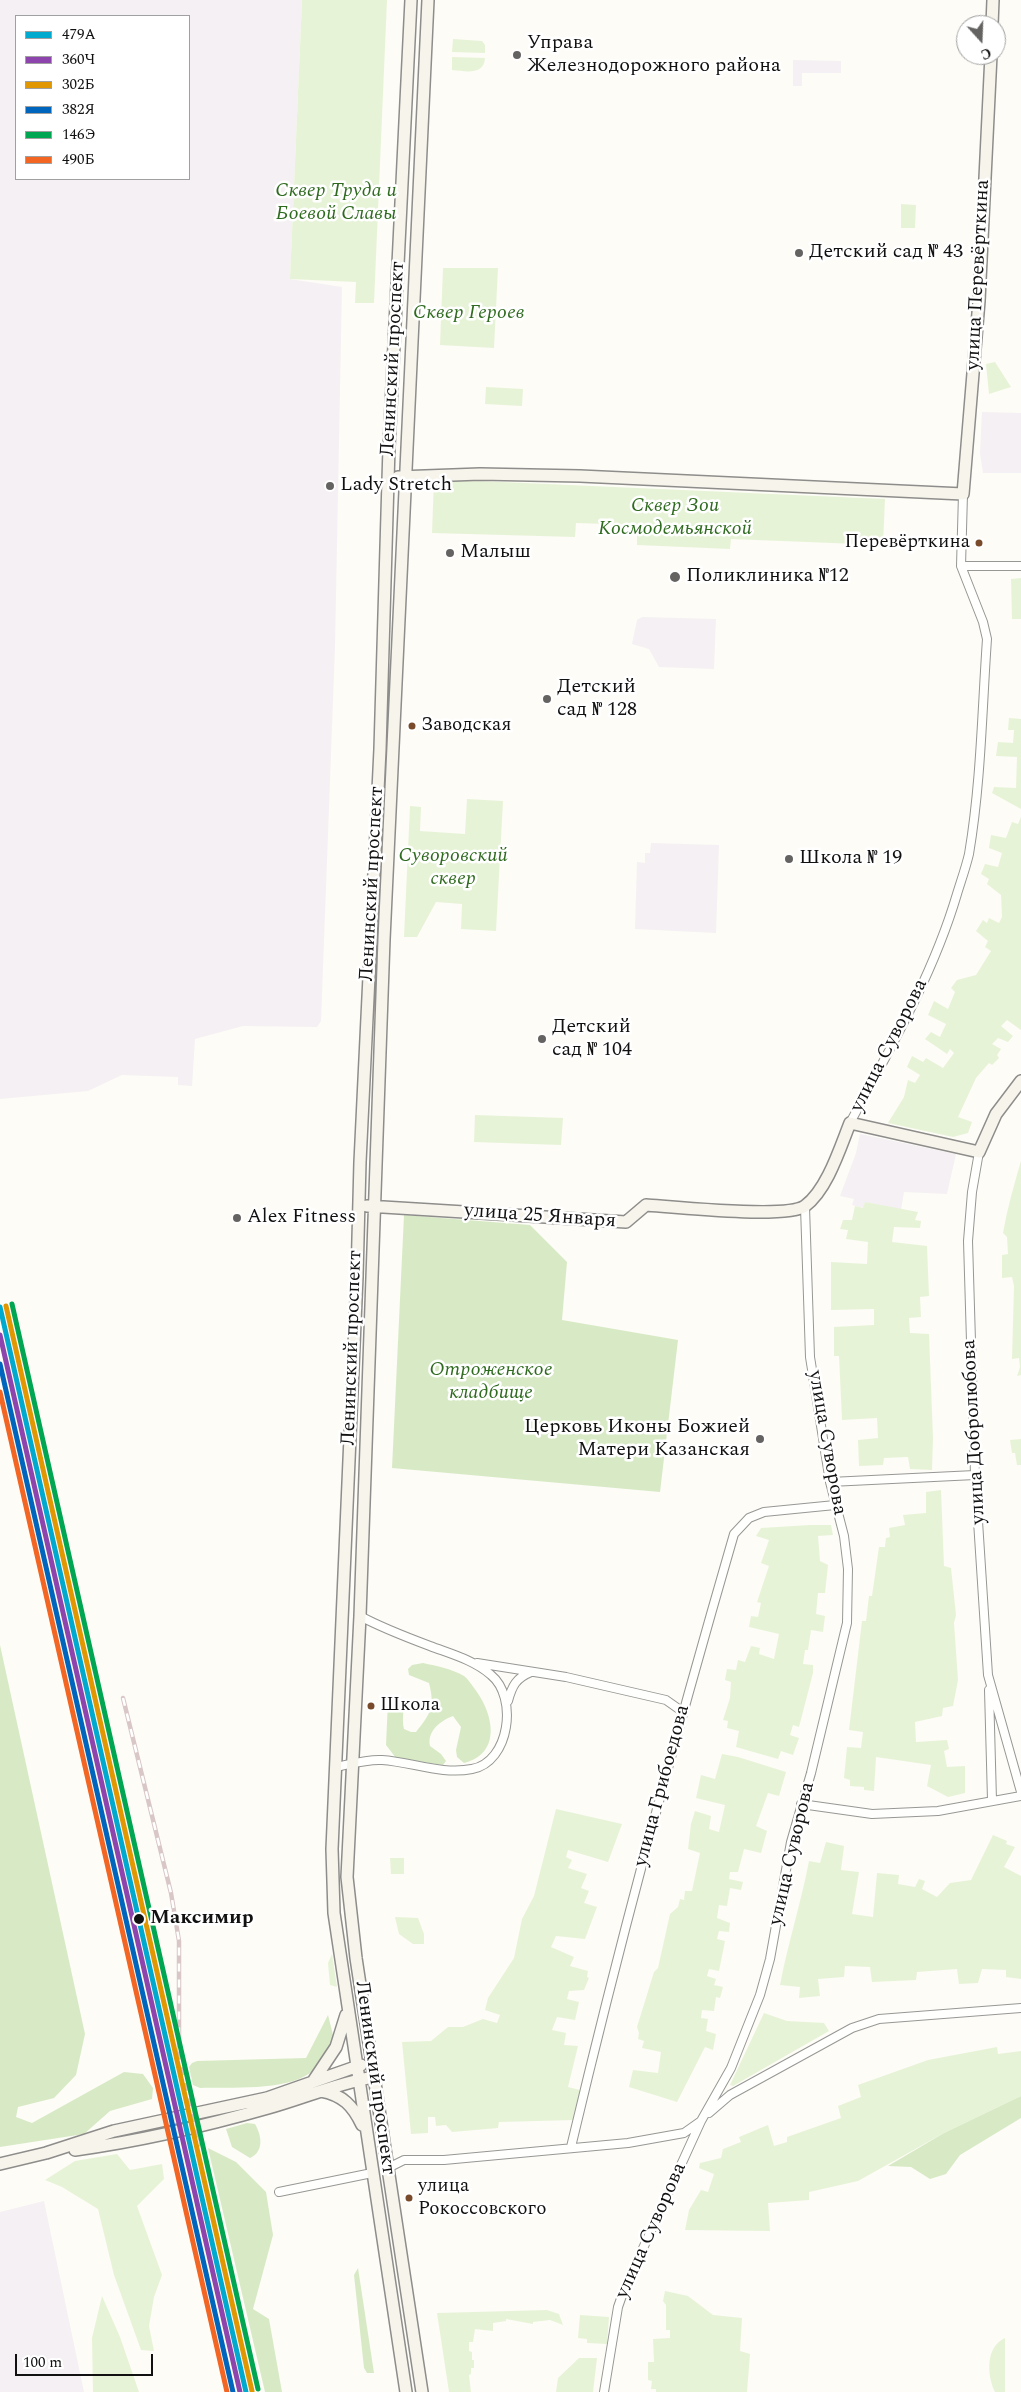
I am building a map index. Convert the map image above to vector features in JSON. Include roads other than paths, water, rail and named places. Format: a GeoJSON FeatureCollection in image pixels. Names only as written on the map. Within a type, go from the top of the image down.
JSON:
{"type":"FeatureCollection","features":[{"type":"Feature","properties":{"kind":"main road","name":"Ленинский проспект"},"geometry":{"type":"LineString","coordinates":[[406,2392],[334,1913],[332,1849],[357,1277],[358,1205],[380,749],[389,479],[411,0]]}},
{"type":"Feature","properties":{"kind":"main road","name":"Ленинский проспект"},"geometry":{"type":"LineString","coordinates":[[422,2392],[353,1934],[347,1877],[354,1763],[374,1206],[405,475],[428,0]]}},
{"type":"Feature","properties":{"kind":"main road"},"geometry":{"type":"LineString","coordinates":[[992,15],[993,0]]}},
{"type":"Feature","properties":{"kind":"main road","name":"улица Перевёрткина"},"geometry":{"type":"LineString","coordinates":[[963,494],[979,301],[991,65]]}},
{"type":"Feature","properties":{"kind":"main road"},"geometry":{"type":"LineString","coordinates":[[389,479],[405,475],[580,476],[963,494]]}},
{"type":"Feature","properties":{"kind":"main road","name":"улица Добролюбова"},"geometry":{"type":"LineString","coordinates":[[979,1152],[996,1114],[1021,1081]]}},
{"type":"Feature","properties":{"kind":"main road"},"geometry":{"type":"LineString","coordinates":[[850,1123],[979,1152]]}},
{"type":"Feature","properties":{"kind":"main road","name":"улица Суворова"},"geometry":{"type":"LineString","coordinates":[[805,1207],[826,1182],[850,1123]]}},
{"type":"Feature","properties":{"kind":"main road","name":"улица 25 Января"},"geometry":{"type":"LineString","coordinates":[[358,1205],[626,1222],[646,1205],[782,1213],[805,1207]]}},
{"type":"Feature","properties":{"kind":"main road"},"geometry":{"type":"LineString","coordinates":[[344,1583],[349,1593],[349,1614],[360,1616]]}},
{"type":"Feature","properties":{"kind":"main road"},"geometry":{"type":"LineString","coordinates":[[317,2086],[340,2037],[347,2003]]}},
{"type":"Feature","properties":{"kind":"main road"},"geometry":{"type":"LineString","coordinates":[[0,2164],[46,2153],[117,2144],[257,2111],[317,2086],[356,2066],[372,2063]]}},
{"type":"Feature","properties":{"kind":"main road"},"geometry":{"type":"LineString","coordinates":[[317,2086],[374,2077]]}},
{"type":"Feature","properties":{"kind":"main road"},"geometry":{"type":"LineString","coordinates":[[317,2086],[345,2100],[355,2111],[366,2134]]}},
{"type":"Feature","properties":{"kind":"street","name":"улица Суворова"},"geometry":{"type":"LineString","coordinates":[[850,1123],[909,1013],[935,956],[947,928],[968,856],[976,795],[987,639],[983,622],[961,566],[963,494]]}},
{"type":"Feature","properties":{"kind":"street"},"geometry":{"type":"LineString","coordinates":[[961,566],[1021,566]]}},
{"type":"Feature","properties":{"kind":"street","name":"улица Добролюбова"},"geometry":{"type":"LineString","coordinates":[[979,1152],[972,1192],[968,1241],[975,1475],[988,1675],[1021,1792]]}},
{"type":"Feature","properties":{"kind":"street","name":"улица Суворова"},"geometry":{"type":"LineString","coordinates":[[604,2392],[618,2307],[624,2290],[701,2121],[731,2068],[760,1995],[770,1959],[791,1842],[832,1692],[847,1623],[848,1569],[844,1536],[830,1482],[810,1358],[805,1207]]}},
{"type":"Feature","properties":{"kind":"street"},"geometry":{"type":"LineString","coordinates":[[830,1482],[975,1475]]}},
{"type":"Feature","properties":{"kind":"street","name":"улица Грибоедова"},"geometry":{"type":"LineString","coordinates":[[571,2147],[612,1975],[683,1712],[734,1534],[749,1518],[764,1512],[835,1505]]}},
{"type":"Feature","properties":{"kind":"street"},"geometry":{"type":"LineString","coordinates":[[360,1616],[383,1628],[475,1662],[666,1700],[683,1712]]}},
{"type":"Feature","properties":{"kind":"street"},"geometry":{"type":"LineString","coordinates":[[475,1662],[500,1684],[507,1705]]}},
{"type":"Feature","properties":{"kind":"street"},"geometry":{"type":"LineString","coordinates":[[336,1767],[380,1760],[446,1770],[479,1768],[491,1760],[498,1749],[506,1721],[511,1688],[516,1680],[532,1672]]}},
{"type":"Feature","properties":{"kind":"street"},"geometry":{"type":"LineString","coordinates":[[988,1675],[992,1800]]}},
{"type":"Feature","properties":{"kind":"street"},"geometry":{"type":"LineString","coordinates":[[801,1804],[872,1814],[938,1811],[1021,1796]]}},
{"type":"Feature","properties":{"kind":"street"},"geometry":{"type":"LineString","coordinates":[[388,2168],[404,2160],[444,2160],[571,2147],[628,2144],[684,2133],[701,2121],[730,2095],[852,2028],[879,2018],[1021,2008]]}},
{"type":"Feature","properties":{"kind":"street"},"geometry":{"type":"LineString","coordinates":[[279,2192],[372,2173]]}},
{"type":"Feature","properties":{"kind":"railway"},"geometry":{"type":"LineString","coordinates":[[123,1698],[171,1893],[179,1941],[179,2055],[198,2145]]}},
{"type":"Feature","properties":{"kind":"place","name":"Управа Железнодорожного района"},"geometry":{"type":"Point","coordinates":[517,55]}},
{"type":"Feature","properties":{"kind":"place","name":"Детский сад № 43"},"geometry":{"type":"Point","coordinates":[799,253]}},
{"type":"Feature","properties":{"kind":"place","name":"Lady Stretch"},"geometry":{"type":"Point","coordinates":[330,486]}},
{"type":"Feature","properties":{"kind":"place","name":"Перевёрткина"},"geometry":{"type":"Point","coordinates":[979,543]}},
{"type":"Feature","properties":{"kind":"place","name":"Малыш"},"geometry":{"type":"Point","coordinates":[450,553]}},
{"type":"Feature","properties":{"kind":"place","name":"Поликлиника №12"},"geometry":{"type":"Point","coordinates":[675,577]}},
{"type":"Feature","properties":{"kind":"place","name":"Детский сад № 128"},"geometry":{"type":"Point","coordinates":[547,699]}},
{"type":"Feature","properties":{"kind":"place","name":"Заводская"},"geometry":{"type":"Point","coordinates":[412,726]}},
{"type":"Feature","properties":{"kind":"place","name":"Школа № 19"},"geometry":{"type":"Point","coordinates":[789,859]}},
{"type":"Feature","properties":{"kind":"place","name":"Детский сад № 104"},"geometry":{"type":"Point","coordinates":[542,1039]}},
{"type":"Feature","properties":{"kind":"place","name":"Alex Fitness"},"geometry":{"type":"Point","coordinates":[237,1218]}},
{"type":"Feature","properties":{"kind":"place","name":"Церковь Иконы Божией Матери Казанская"},"geometry":{"type":"Point","coordinates":[760,1439]}},
{"type":"Feature","properties":{"kind":"place","name":"Школа"},"geometry":{"type":"Point","coordinates":[371,1706]}},
{"type":"Feature","properties":{"kind":"place","name":"Максимир"},"geometry":{"type":"Point","coordinates":[139,1919]}},
{"type":"Feature","properties":{"kind":"place","name":"улица Рокоссовского"},"geometry":{"type":"Point","coordinates":[409,2198]}},
{"type":"Feature","properties":{"kind":"park label","name":"Сквер Труда и Боевой Славы"},"geometry":{"type":"Point","coordinates":[336,204]}},
{"type":"Feature","properties":{"kind":"park label","name":"Сквер Героев"},"geometry":{"type":"Point","coordinates":[469,314]}},
{"type":"Feature","properties":{"kind":"park label","name":"Сквер Зои Космодемьянской"},"geometry":{"type":"Point","coordinates":[675,518]}},
{"type":"Feature","properties":{"kind":"park label","name":"Суворовский сквер"},"geometry":{"type":"Point","coordinates":[453,868]}},
{"type":"Feature","properties":{"kind":"park label","name":"Отроженское кладбище"},"geometry":{"type":"Point","coordinates":[491,1382]}}]}
